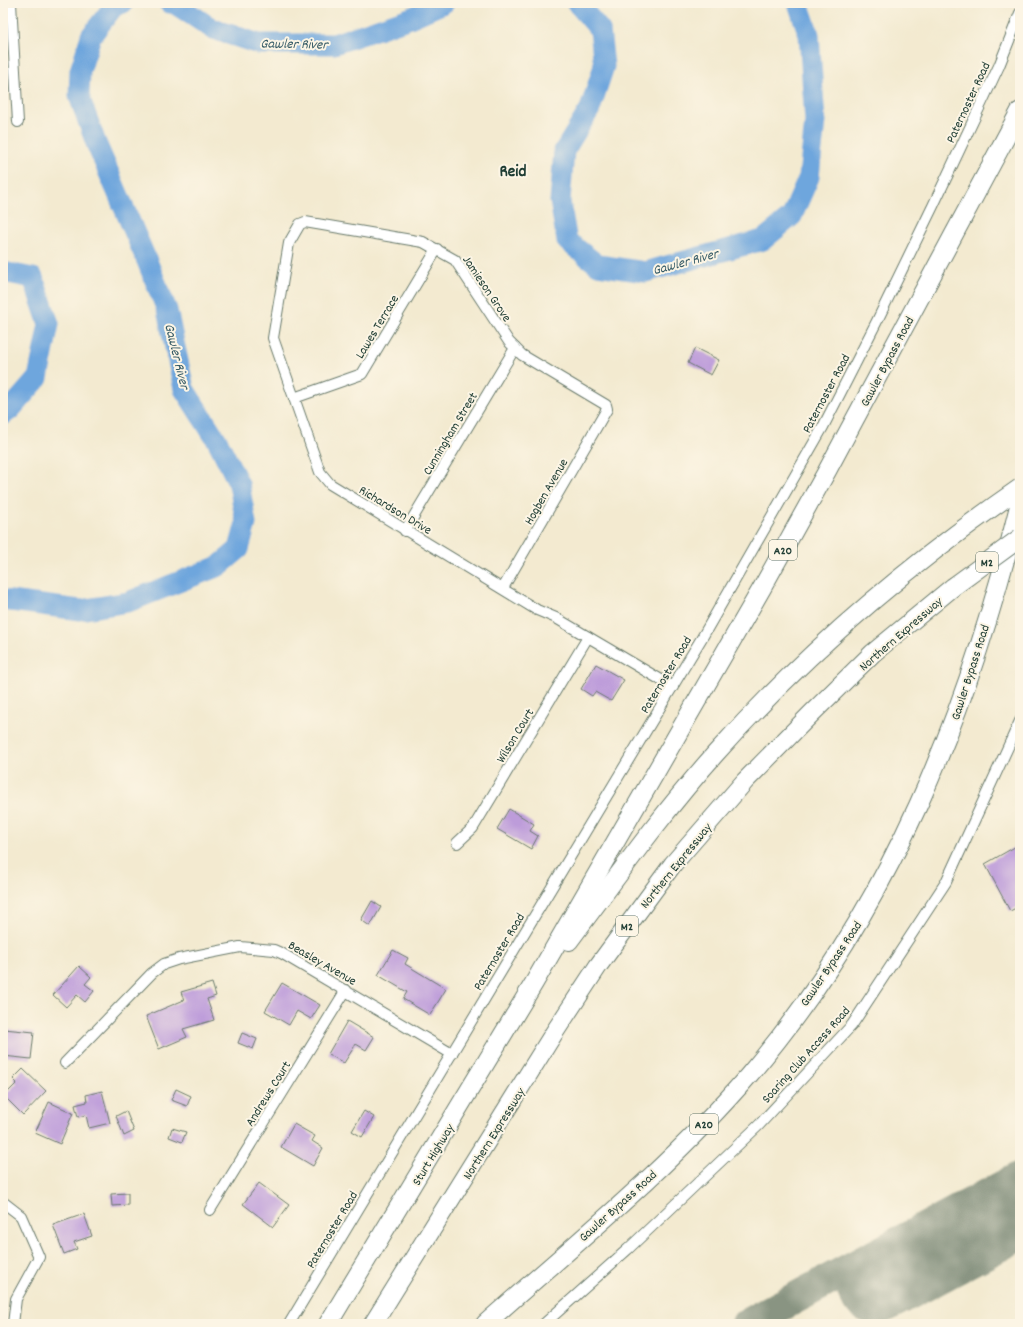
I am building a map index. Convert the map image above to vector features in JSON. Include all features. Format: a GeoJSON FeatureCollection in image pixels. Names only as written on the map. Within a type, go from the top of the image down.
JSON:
{"type":"FeatureCollection","features":[{"type":"Feature","properties":{"kind":"highway","name":"Gawler Bypass Road"},"geometry":{"type":"LineString","coordinates":[[534,983],[820,485],[1020,111]]}},
{"type":"Feature","properties":{"kind":"highway"},"geometry":{"type":"LineString","coordinates":[[534,983],[564,948],[660,819],[717,752],[794,672],[863,609],[925,557],[1020,488]]}},
{"type":"Feature","properties":{"kind":"highway","name":"Gawler Bypass Road"},"geometry":{"type":"LineString","coordinates":[[485,1324],[639,1186],[717,1111],[750,1074],[786,1029],[829,968],[879,886],[912,823],[935,768],[970,673],[999,581],[1020,502]]}},
{"type":"Feature","properties":{"kind":"highway","name":"Northern Expressway"},"geometry":{"type":"LineString","coordinates":[[373,1324],[554,1033],[598,966],[673,864],[745,781],[873,653],[953,587],[1020,538]]}},
{"type":"Feature","properties":{"kind":"highway","name":"Sturt Highway"},"geometry":{"type":"LineString","coordinates":[[328,1324],[534,983]]}},
{"type":"Feature","properties":{"kind":"street"},"geometry":{"type":"LineString","coordinates":[[11,3],[18,122]]}},
{"type":"Feature","properties":{"kind":"street","name":"Paternoster Road"},"geometry":{"type":"LineString","coordinates":[[289,1324],[673,687],[823,427],[933,206],[999,66],[1020,13]]}},
{"type":"Feature","properties":{"kind":"street","name":"Jamieson Grove"},"geometry":{"type":"LineString","coordinates":[[292,239],[300,224],[306,222],[423,242],[455,260],[515,348],[522,355],[606,405]]}},
{"type":"Feature","properties":{"kind":"street","name":"Richardson Drive"},"geometry":{"type":"LineString","coordinates":[[292,239],[289,243],[273,338],[320,472],[330,484],[537,610],[556,618],[673,687]]}},
{"type":"Feature","properties":{"kind":"street","name":"Lawes Terrace"},"geometry":{"type":"LineString","coordinates":[[294,398],[362,374],[436,249]]}},
{"type":"Feature","properties":{"kind":"street","name":"Cunningham Street"},"geometry":{"type":"LineString","coordinates":[[405,531],[515,348]]}},
{"type":"Feature","properties":{"kind":"street","name":"Hogben Avenue"},"geometry":{"type":"LineString","coordinates":[[503,588],[607,409],[606,405]]}},
{"type":"Feature","properties":{"kind":"street","name":"Wilson Court"},"geometry":{"type":"LineString","coordinates":[[457,843],[473,828],[588,637]]}},
{"type":"Feature","properties":{"kind":"street","name":"Soaring Club Access Road"},"geometry":{"type":"LineString","coordinates":[[544,1324],[628,1249],[759,1125],[852,1025],[946,882],[1020,721]]}},
{"type":"Feature","properties":{"kind":"street","name":"Beasley Avenue"},"geometry":{"type":"LineString","coordinates":[[65,1063],[152,973],[164,964],[179,959],[240,947],[274,950],[283,954],[452,1054]]}},
{"type":"Feature","properties":{"kind":"street","name":"Andrews Court"},"geometry":{"type":"LineString","coordinates":[[210,1210],[346,990]]}},
{"type":"Feature","properties":{"kind":"street"},"geometry":{"type":"LineString","coordinates":[[3,1202],[21,1216],[39,1257],[16,1300],[13,1324]]}},
{"type":"Feature","properties":{"kind":"building"},"geometry":{"type":"Polygon","coordinates":[[[695,348],[719,360],[711,375],[688,363],[695,348]]]}},
{"type":"Feature","properties":{"kind":"building"},"geometry":{"type":"Polygon","coordinates":[[[596,664],[624,680],[611,701],[595,692],[592,696],[581,689],[596,664]]]}},
{"type":"Feature","properties":{"kind":"building"},"geometry":{"type":"Polygon","coordinates":[[[509,809],[534,824],[530,831],[538,836],[531,849],[497,829],[509,809]]]}},
{"type":"Feature","properties":{"kind":"building"},"geometry":{"type":"Polygon","coordinates":[[[1020,844],[1020,906],[1010,911],[985,864],[1020,844]]]}},
{"type":"Feature","properties":{"kind":"building"},"geometry":{"type":"Polygon","coordinates":[[[372,901],[381,907],[370,926],[361,920],[372,901]]]}},
{"type":"Feature","properties":{"kind":"building"},"geometry":{"type":"Polygon","coordinates":[[[393,950],[408,958],[405,964],[446,989],[430,1015],[403,999],[407,992],[378,975],[393,950]]]}},
{"type":"Feature","properties":{"kind":"building"},"geometry":{"type":"Polygon","coordinates":[[[79,966],[91,977],[85,984],[94,991],[85,1002],[77,995],[66,1007],[53,995],[79,966]]]}},
{"type":"Feature","properties":{"kind":"building"},"geometry":{"type":"Polygon","coordinates":[[[212,983],[216,996],[207,999],[214,1020],[183,1029],[187,1037],[159,1049],[146,1016],[184,1000],[181,992],[212,983]]]}},
{"type":"Feature","properties":{"kind":"building"},"geometry":{"type":"Polygon","coordinates":[[[282,983],[320,1005],[311,1019],[297,1011],[289,1025],[265,1011],[282,983]]]}},
{"type":"Feature","properties":{"kind":"building"},"geometry":{"type":"Polygon","coordinates":[[[347,1021],[374,1037],[366,1050],[356,1044],[344,1063],[328,1054],[347,1021]]]}},
{"type":"Feature","properties":{"kind":"building"},"geometry":{"type":"Polygon","coordinates":[[[4,1029],[34,1032],[31,1059],[3,1056],[4,1029]]]}},
{"type":"Feature","properties":{"kind":"building"},"geometry":{"type":"Polygon","coordinates":[[[242,1033],[257,1039],[253,1049],[238,1043],[242,1033]]]}},
{"type":"Feature","properties":{"kind":"building"},"geometry":{"type":"Polygon","coordinates":[[[23,1069],[46,1091],[23,1115],[4,1096],[17,1083],[13,1079],[23,1069]]]}},
{"type":"Feature","properties":{"kind":"building"},"geometry":{"type":"Polygon","coordinates":[[[176,1089],[191,1096],[187,1106],[171,1100],[176,1089]]]}},
{"type":"Feature","properties":{"kind":"building"},"geometry":{"type":"Polygon","coordinates":[[[102,1091],[110,1123],[89,1128],[86,1115],[78,1117],[75,1105],[87,1102],[86,1095],[102,1091]]]}},
{"type":"Feature","properties":{"kind":"building"},"geometry":{"type":"Polygon","coordinates":[[[49,1102],[73,1113],[60,1144],[35,1133],[49,1102]]]}},
{"type":"Feature","properties":{"kind":"building"},"geometry":{"type":"Polygon","coordinates":[[[126,1111],[134,1131],[124,1136],[116,1116],[126,1111]]]}},
{"type":"Feature","properties":{"kind":"building"},"geometry":{"type":"Polygon","coordinates":[[[364,1111],[374,1117],[362,1137],[352,1131],[364,1111]]]}},
{"type":"Feature","properties":{"kind":"building"},"geometry":{"type":"Polygon","coordinates":[[[294,1124],[315,1136],[312,1141],[323,1148],[313,1166],[281,1147],[294,1124]]]}},
{"type":"Feature","properties":{"kind":"building"},"geometry":{"type":"Polygon","coordinates":[[[172,1128],[186,1132],[182,1142],[169,1137],[172,1128]]]}},
{"type":"Feature","properties":{"kind":"building"},"geometry":{"type":"Polygon","coordinates":[[[259,1183],[289,1205],[273,1227],[243,1204],[259,1183]]]}},
{"type":"Feature","properties":{"kind":"building"},"geometry":{"type":"Polygon","coordinates":[[[128,1193],[128,1205],[112,1206],[111,1194],[128,1193]]]}},
{"type":"Feature","properties":{"kind":"building"},"geometry":{"type":"Polygon","coordinates":[[[84,1214],[92,1236],[74,1242],[77,1249],[64,1254],[53,1225],[84,1214]]]}},
{"type":"Feature","properties":{"kind":"waterway","name":"Gawler River"},"geometry":{"type":"LineString","coordinates":[[3,600],[80,610],[128,602],[219,566],[239,549],[246,523],[239,484],[218,442],[184,389],[167,310],[96,143],[79,96],[80,71],[91,36],[114,6],[123,3]]}},
{"type":"Feature","properties":{"kind":"waterway","name":"Gawler River"},"geometry":{"type":"LineString","coordinates":[[169,3],[175,4],[213,29],[259,44],[334,44],[410,18],[444,3]]}},
{"type":"Feature","properties":{"kind":"waterway","name":"Gawler River"},"geometry":{"type":"LineString","coordinates":[[577,3],[600,30],[604,66],[590,109],[564,151],[560,201],[567,241],[598,265],[645,272],[763,240],[792,216],[809,177],[815,121],[809,35],[798,3]]}},
{"type":"Feature","properties":{"kind":"waterway","name":"Gawler River"},"geometry":{"type":"LineString","coordinates":[[3,272],[33,278],[49,324],[38,378],[10,410],[3,415]]}},
{"type":"Feature","properties":{"kind":"taxiway"},"geometry":{"type":"LineString","coordinates":[[747,1324],[1020,1177]]}},
{"type":"Feature","properties":{"kind":"runway"},"geometry":{"type":"LineString","coordinates":[[876,1285],[1020,1208]]}},
{"type":"Feature","properties":{"kind":"district","name":"Reid"},"geometry":{"type":"Point","coordinates":[513,170]}}]}
